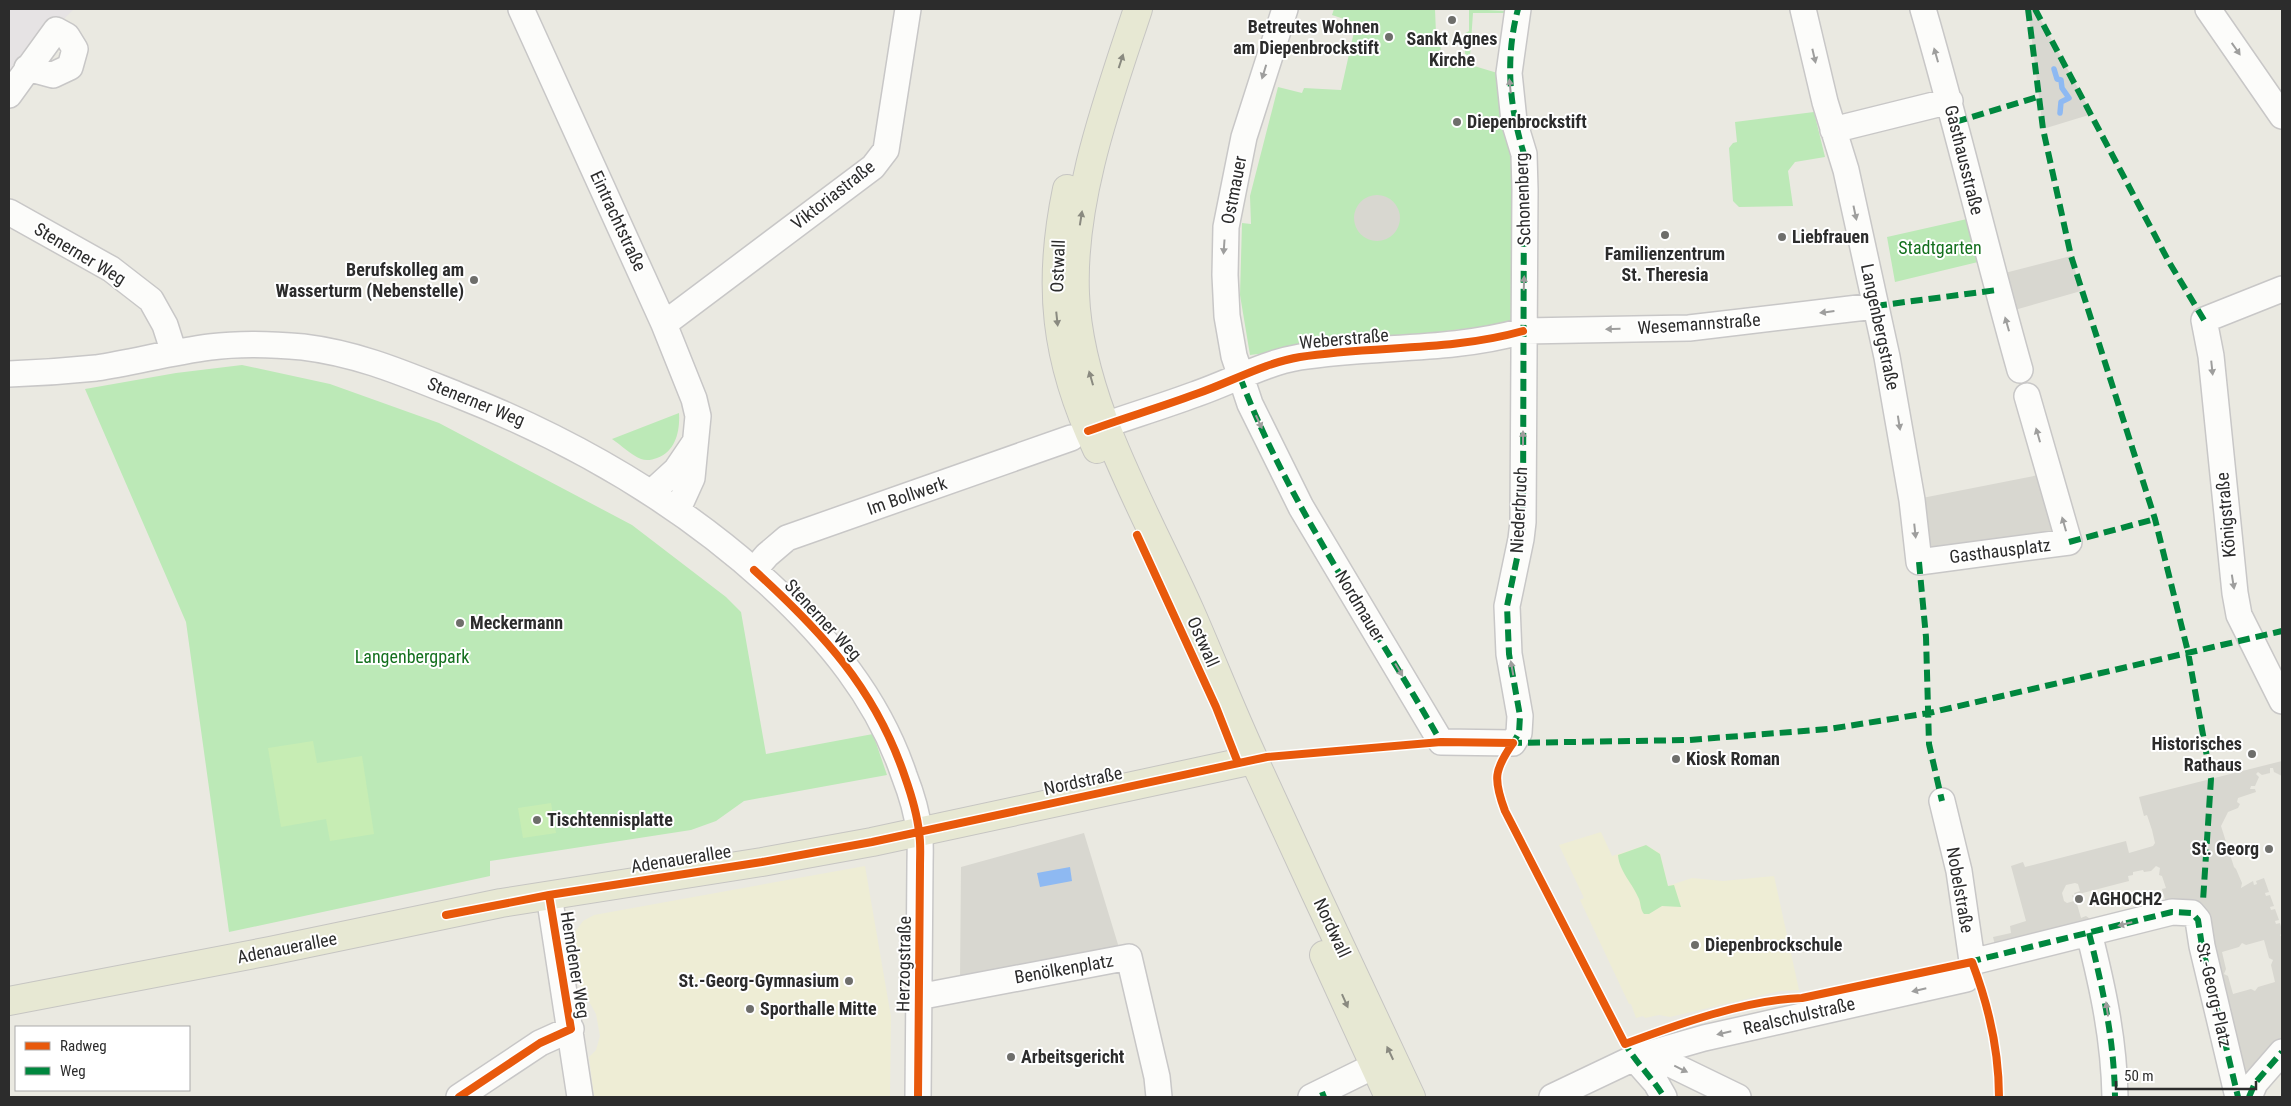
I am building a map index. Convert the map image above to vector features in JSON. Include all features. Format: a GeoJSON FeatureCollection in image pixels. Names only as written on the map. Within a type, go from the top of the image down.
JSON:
{"type":"FeatureCollection","features":[{"type":"Feature","properties":{"kind":"main road","name":"Ostwall"},"geometry":{"type":"LineString","coordinates":[[1118,9],[1076,146],[1058,236],[1056,272],[1059,336],[1068,373],[1088,431],[1190,610],[1246,762]]}},
{"type":"Feature","properties":{"kind":"main road","name":"Ostwall"},"geometry":{"type":"LineString","coordinates":[[1088,431],[1089,373],[1076,318],[1074,292],[1076,257],[1084,197],[1096,146],[1138,9]]}},
{"type":"Feature","properties":{"kind":"main road","name":"Nordstraße"},"geometry":{"type":"LineString","coordinates":[[919,832],[1246,762]]}},
{"type":"Feature","properties":{"kind":"main road","name":"Nordwall"},"geometry":{"type":"LineString","coordinates":[[1246,762],[1374,1066],[1389,1097]]}},
{"type":"Feature","properties":{"kind":"main road","name":"Nordwall"},"geometry":{"type":"LineString","coordinates":[[1246,762],[1411,1097]]}},
{"type":"Feature","properties":{"kind":"main road","name":"Adenauerallee"},"geometry":{"type":"LineString","coordinates":[[9,1001],[549,895],[762,862],[919,832]]}},
{"type":"Feature","properties":{"kind":"street","name":"Eintrachtstraße"},"geometry":{"type":"LineString","coordinates":[[521,9],[664,324],[694,398],[698,416],[698,438],[692,478],[678,509]]}},
{"type":"Feature","properties":{"kind":"street","name":"Viktoriastraße"},"geometry":{"type":"LineString","coordinates":[[664,324],[873,167],[886,150],[908,9]]}},
{"type":"Feature","properties":{"kind":"street","name":"Ostmauer"},"geometry":{"type":"LineString","coordinates":[[1240,377],[1227,316],[1224,259],[1226,227],[1244,137],[1285,9]]}},
{"type":"Feature","properties":{"kind":"street","name":"Schonenberg"},"geometry":{"type":"LineString","coordinates":[[1518,9],[1509,74],[1514,121],[1524,154],[1525,262],[1522,331]]}},
{"type":"Feature","properties":{"kind":"street","name":"Langenbergstraße"},"geometry":{"type":"LineString","coordinates":[[1802,9],[1833,130],[1846,170],[1898,414],[1912,500],[1918,562]]}},
{"type":"Feature","properties":{"kind":"street","name":"Gasthausstraße"},"geometry":{"type":"LineString","coordinates":[[1923,9],[1950,101],[1991,269],[2020,370]]}},
{"type":"Feature","properties":{"kind":"street"},"geometry":{"type":"LineString","coordinates":[[2208,9],[2282,116]]}},
{"type":"Feature","properties":{"kind":"street"},"geometry":{"type":"LineString","coordinates":[[9,94],[27,68]]}},
{"type":"Feature","properties":{"kind":"street"},"geometry":{"type":"LineString","coordinates":[[1833,130],[1950,101]]}},
{"type":"Feature","properties":{"kind":"street","name":"Stenerner Weg"},"geometry":{"type":"LineString","coordinates":[[9,212],[111,269],[151,300],[165,325],[174,353]]}},
{"type":"Feature","properties":{"kind":"street","name":"Königstraße"},"geometry":{"type":"LineString","coordinates":[[2282,289],[2204,320],[2211,356],[2235,593],[2239,615],[2282,700]]}},
{"type":"Feature","properties":{"kind":"street","name":"Wesemannstraße"},"geometry":{"type":"LineString","coordinates":[[1522,331],[1689,328],[1875,306]]}},
{"type":"Feature","properties":{"kind":"street","name":"Weberstraße"},"geometry":{"type":"LineString","coordinates":[[1088,431],[1196,395],[1265,366],[1300,357],[1442,346],[1504,336],[1522,331]]}},
{"type":"Feature","properties":{"kind":"street","name":"Niederbruch"},"geometry":{"type":"LineString","coordinates":[[1520,716],[1509,654],[1507,606],[1523,522],[1522,331]]}},
{"type":"Feature","properties":{"kind":"street","name":"Stenerner Weg"},"geometry":{"type":"LineString","coordinates":[[9,374],[96,368],[212,347],[272,345],[332,351],[390,367],[532,425],[652,492],[678,509],[754,570],[826,640],[861,684],[895,748],[914,803],[919,832]]}},
{"type":"Feature","properties":{"kind":"street","name":"Nordmauer"},"geometry":{"type":"LineString","coordinates":[[1240,377],[1254,413],[1301,507],[1441,742],[1513,743],[1519,733],[1520,716]]}},
{"type":"Feature","properties":{"kind":"street","name":"Gasthausplatz"},"geometry":{"type":"LineString","coordinates":[[1918,562],[2070,542],[2027,396]]}},
{"type":"Feature","properties":{"kind":"street","name":"Im Bollwerk"},"geometry":{"type":"LineString","coordinates":[[754,570],[767,555],[787,538],[1088,431]]}},
{"type":"Feature","properties":{"kind":"street"},"geometry":{"type":"LineString","coordinates":[[652,492],[676,470],[698,438]]}},
{"type":"Feature","properties":{"kind":"street","name":"Nobelstraße"},"geometry":{"type":"LineString","coordinates":[[1942,801],[1959,871],[1969,970]]}},
{"type":"Feature","properties":{"kind":"street","name":"Herzogstraße"},"geometry":{"type":"LineString","coordinates":[[918,1097],[919,832]]}},
{"type":"Feature","properties":{"kind":"street","name":"Hemdener Weg"},"geometry":{"type":"LineString","coordinates":[[459,1097],[540,1043],[571,1029],[549,895]]}},
{"type":"Feature","properties":{"kind":"street","name":"Realschulstraße"},"geometry":{"type":"LineString","coordinates":[[1552,1097],[1634,1058],[1704,1038],[1969,970],[2088,933],[2172,912]]}},
{"type":"Feature","properties":{"kind":"street","name":"St.-Georg-Platz"},"geometry":{"type":"LineString","coordinates":[[2172,912],[2192,913],[2198,920],[2202,946],[2238,1097]]}},
{"type":"Feature","properties":{"kind":"street"},"geometry":{"type":"LineString","coordinates":[[2088,933],[2106,999],[2114,1057],[2115,1097]]}},
{"type":"Feature","properties":{"kind":"street","name":"Benölkenplatz"},"geometry":{"type":"LineString","coordinates":[[918,997],[1128,957],[1157,1076],[1159,1097]]}},
{"type":"Feature","properties":{"kind":"street"},"geometry":{"type":"LineString","coordinates":[[571,1029],[580,1097]]}},
{"type":"Feature","properties":{"kind":"street"},"geometry":{"type":"LineString","coordinates":[[2249,1097],[2255,1082],[2282,1052]]}},
{"type":"Feature","properties":{"kind":"street"},"geometry":{"type":"LineString","coordinates":[[1634,1058],[1656,1083],[1664,1097]]}},
{"type":"Feature","properties":{"kind":"street"},"geometry":{"type":"LineString","coordinates":[[1634,1058],[1672,1065],[1738,1097]]}},
{"type":"Feature","properties":{"kind":"street"},"geometry":{"type":"LineString","coordinates":[[1319,1096],[1374,1066]]}},
{"type":"Feature","properties":{"kind":"shaded area"},"geometry":{"type":"Polygon","coordinates":[[[9,9],[74,9],[9,73],[9,9]]]}},
{"type":"Feature","properties":{"kind":"shaded area"},"geometry":{"type":"Polygon","coordinates":[[[2028,9],[2035,9],[2092,114],[2043,129],[2028,9]]]}},
{"type":"Feature","properties":{"kind":"shaded area"},"geometry":{"type":"Polygon","coordinates":[[[1377,195],[1390,199],[1396,205],[1400,218],[1396,231],[1390,237],[1377,241],[1364,237],[1358,231],[1354,218],[1358,205],[1364,199],[1377,195]]]}},
{"type":"Feature","properties":{"kind":"shaded area"},"geometry":{"type":"Polygon","coordinates":[[[2071,256],[2081,291],[2004,313],[1993,276],[2071,256]]]}},
{"type":"Feature","properties":{"kind":"shaded area"},"geometry":{"type":"Polygon","coordinates":[[[2049,473],[2069,542],[1919,562],[1912,500],[2049,473]]]}},
{"type":"Feature","properties":{"kind":"shaded area"},"geometry":{"type":"Polygon","coordinates":[[[2282,761],[2282,776],[2274,772],[2273,768],[2270,768],[2270,773],[2262,775],[2258,772],[2256,774],[2259,777],[2255,786],[2251,786],[2250,789],[2255,789],[2256,792],[2238,798],[2237,802],[2240,804],[2238,808],[2228,812],[2221,826],[2234,867],[2242,883],[2241,888],[2253,881],[2254,885],[2257,884],[2256,881],[2264,878],[2269,892],[2265,893],[2266,896],[2270,895],[2274,906],[2270,907],[2271,910],[2275,909],[2279,920],[2275,921],[2276,924],[2280,923],[2282,930],[2280,935],[2282,937],[2282,1039],[2244,1083],[2202,916],[2167,906],[2162,889],[2166,888],[2162,876],[2159,875],[2160,868],[2156,866],[2151,871],[2133,872],[2133,875],[2128,876],[2129,881],[2075,895],[2074,893],[2080,891],[2078,884],[2066,885],[2062,893],[2064,901],[2067,903],[2074,901],[2072,895],[2075,897],[2081,918],[2086,916],[2093,921],[1996,949],[1993,937],[2011,933],[2010,926],[2026,921],[2011,866],[2023,862],[2025,867],[2126,841],[2129,853],[2153,846],[2155,843],[2152,830],[2147,815],[2144,816],[2139,797],[2282,761]],[[2264,940],[2246,945],[2242,943],[2239,947],[2222,952],[2226,969],[2224,974],[2228,976],[2233,994],[2251,989],[2255,991],[2258,987],[2275,982],[2271,965],[2273,960],[2269,958],[2264,940]]]}},
{"type":"Feature","properties":{"kind":"shaded area","name":"Diepenbrockschule"},"geometry":{"type":"Polygon","coordinates":[[[1601,832],[1612,856],[1646,845],[1660,853],[1668,886],[1692,878],[1723,881],[1774,876],[1799,990],[1780,991],[1670,1017],[1659,1015],[1636,1018],[1580,900],[1584,898],[1559,845],[1601,832]]]}},
{"type":"Feature","properties":{"kind":"shaded area"},"geometry":{"type":"Polygon","coordinates":[[[1084,833],[1120,951],[960,980],[961,867],[1084,833]]]}},
{"type":"Feature","properties":{"kind":"shaded area"},"geometry":{"type":"Polygon","coordinates":[[[865,866],[891,1017],[890,1097],[594,1097],[589,1057],[596,1050],[600,1036],[596,1014],[581,987],[575,932],[583,921],[594,915],[865,866]]]}},
{"type":"Feature","properties":{"kind":"green space"},"geometry":{"type":"Polygon","coordinates":[[[1334,9],[1435,9],[1436,34],[1440,35],[1441,56],[1504,75],[1513,144],[1511,323],[1250,355],[1240,295],[1242,223],[1251,224],[1250,196],[1278,87],[1302,93],[1304,88],[1341,90],[1356,23],[1332,15],[1334,9]]]}},
{"type":"Feature","properties":{"kind":"green space"},"geometry":{"type":"Polygon","coordinates":[[[1469,9],[1505,11],[1505,13],[1473,13],[1470,56],[1465,54],[1464,34],[1469,31],[1469,9]]]}},
{"type":"Feature","properties":{"kind":"green space"},"geometry":{"type":"Polygon","coordinates":[[[1814,112],[1825,157],[1795,162],[1788,171],[1793,206],[1739,207],[1733,201],[1729,148],[1733,143],[1737,142],[1735,122],[1814,112]]]}},
{"type":"Feature","properties":{"kind":"green space","name":"Stadtgarten"},"geometry":{"type":"Polygon","coordinates":[[[1967,219],[1978,262],[1895,282],[1887,237],[1967,219]]]}},
{"type":"Feature","properties":{"kind":"green space","name":"Langenbergpark"},"geometry":{"type":"Polygon","coordinates":[[[242,365],[330,384],[439,423],[632,525],[726,597],[741,612],[766,754],[873,734],[887,775],[744,801],[716,821],[691,830],[490,861],[490,876],[229,932],[186,622],[85,389],[176,373],[242,365]]]}},
{"type":"Feature","properties":{"kind":"green space"},"geometry":{"type":"Polygon","coordinates":[[[679,413],[679,427],[676,440],[669,451],[657,458],[641,459],[612,439],[679,413]]]}},
{"type":"Feature","properties":{"kind":"green space"},"geometry":{"type":"Polygon","coordinates":[[[313,741],[317,763],[362,756],[374,834],[330,841],[326,819],[281,827],[268,748],[313,741]]]}},
{"type":"Feature","properties":{"kind":"green space","name":"Tischtennisplatte"},"geometry":{"type":"Polygon","coordinates":[[[551,803],[556,833],[523,838],[518,808],[551,803]]]}},
{"type":"Feature","properties":{"kind":"green space"},"geometry":{"type":"Polygon","coordinates":[[[1646,845],[1660,854],[1668,886],[1674,885],[1681,907],[1662,906],[1649,914],[1644,914],[1639,899],[1621,867],[1618,855],[1646,845]]]}},
{"type":"Feature","properties":{"kind":"water"},"geometry":{"type":"Polygon","coordinates":[[[1070,867],[1072,881],[1040,887],[1037,873],[1070,867]]]}},
{"type":"Feature","properties":{"kind":"waterway"},"geometry":{"type":"LineString","coordinates":[[2054,69],[2057,79],[2061,80],[2062,88],[2069,98],[2061,102],[2060,113]]}},
{"type":"Feature","properties":{"kind":"marked path"},"geometry":{"type":"LineString","coordinates":[[1511,746],[1519,733],[1520,716],[1509,654],[1507,606],[1523,522],[1524,154],[1515,118],[1510,82],[1511,46],[1518,9]]}},
{"type":"Feature","properties":{"kind":"marked path"},"geometry":{"type":"LineString","coordinates":[[2028,9],[2043,129],[2071,256],[2155,519],[2188,652],[2211,779],[2203,901]]}},
{"type":"Feature","properties":{"kind":"marked path"},"geometry":{"type":"LineString","coordinates":[[2035,9],[2169,262],[2204,320]]}},
{"type":"Feature","properties":{"kind":"marked path"},"geometry":{"type":"LineString","coordinates":[[1955,122],[2041,96]]}},
{"type":"Feature","properties":{"kind":"marked path"},"geometry":{"type":"LineString","coordinates":[[1875,306],[1997,290]]}},
{"type":"Feature","properties":{"kind":"marked path"},"geometry":{"type":"LineString","coordinates":[[1240,377],[1260,425],[1307,518],[1441,742]]}},
{"type":"Feature","properties":{"kind":"marked path"},"geometry":{"type":"LineString","coordinates":[[2069,542],[2155,519]]}},
{"type":"Feature","properties":{"kind":"marked path"},"geometry":{"type":"LineString","coordinates":[[1919,562],[1926,637],[1929,744],[1942,801]]}},
{"type":"Feature","properties":{"kind":"marked path"},"geometry":{"type":"LineString","coordinates":[[1510,743],[1689,740],[1829,729],[1929,713],[2282,631]]}},
{"type":"Feature","properties":{"kind":"marked path"},"geometry":{"type":"LineString","coordinates":[[1969,962],[2172,912],[2192,913],[2198,920],[2202,946],[2238,1097]]}},
{"type":"Feature","properties":{"kind":"marked path"},"geometry":{"type":"LineString","coordinates":[[2089,933],[2107,1014],[2115,1097]]}},
{"type":"Feature","properties":{"kind":"marked path"},"geometry":{"type":"LineString","coordinates":[[1623,1040],[1664,1097]]}},
{"type":"Feature","properties":{"kind":"marked path"},"geometry":{"type":"LineString","coordinates":[[2249,1097],[2255,1083],[2282,1052]]}},
{"type":"Feature","properties":{"kind":"marked path"},"geometry":{"type":"LineString","coordinates":[[1322,1092],[1324,1097]]}},
{"type":"Feature","properties":{"kind":"cycle path"},"geometry":{"type":"LineString","coordinates":[[1088,431],[1183,399],[1261,368],[1300,357],[1467,342],[1523,331]]}},
{"type":"Feature","properties":{"kind":"cycle path"},"geometry":{"type":"LineString","coordinates":[[1137,535],[1216,707],[1238,763]]}},
{"type":"Feature","properties":{"kind":"cycle path"},"geometry":{"type":"LineString","coordinates":[[754,570],[824,639],[862,689],[893,745],[914,804],[920,836],[918,1097]]}},
{"type":"Feature","properties":{"kind":"cycle path"},"geometry":{"type":"LineString","coordinates":[[446,915],[549,895],[762,862],[872,842],[1267,757],[1441,742],[1513,743]]}},
{"type":"Feature","properties":{"kind":"cycle path"},"geometry":{"type":"LineString","coordinates":[[1513,743],[1502,761],[1497,775],[1497,783],[1505,811],[1625,1044],[1690,1021],[1735,1008],[1758,1003],[1802,998],[1972,962],[1992,1028],[1999,1097]]}},
{"type":"Feature","properties":{"kind":"cycle path"},"geometry":{"type":"LineString","coordinates":[[459,1097],[540,1043],[571,1029],[549,895]]}},
{"type":"Feature","properties":{"kind":"place","name":"Sankt Agnes Kirche"},"geometry":{"type":"Point","coordinates":[1452,20]}},
{"type":"Feature","properties":{"kind":"place","name":"Betreutes Wohnen am Diepenbrockstift"},"geometry":{"type":"Point","coordinates":[1389,37]}},
{"type":"Feature","properties":{"kind":"place","name":"Diepenbrockstift"},"geometry":{"type":"Point","coordinates":[1457,122]}},
{"type":"Feature","properties":{"kind":"place","name":"Familienzentrum St. Theresia"},"geometry":{"type":"Point","coordinates":[1665,235]}},
{"type":"Feature","properties":{"kind":"place","name":"Liebfrauen"},"geometry":{"type":"Point","coordinates":[1782,237]}},
{"type":"Feature","properties":{"kind":"place","name":"Berufskolleg am Wasserturm (Nebenstelle)"},"geometry":{"type":"Point","coordinates":[474,280]}},
{"type":"Feature","properties":{"kind":"place","name":"Meckermann"},"geometry":{"type":"Point","coordinates":[460,623]}},
{"type":"Feature","properties":{"kind":"place","name":"Historisches Rathaus"},"geometry":{"type":"Point","coordinates":[2252,754]}},
{"type":"Feature","properties":{"kind":"place","name":"Kiosk Roman"},"geometry":{"type":"Point","coordinates":[1676,759]}},
{"type":"Feature","properties":{"kind":"place","name":"Tischtennisplatte"},"geometry":{"type":"Point","coordinates":[537,820]}},
{"type":"Feature","properties":{"kind":"place","name":"St. Georg"},"geometry":{"type":"Point","coordinates":[2269,849]}},
{"type":"Feature","properties":{"kind":"place","name":"AGHOCH2"},"geometry":{"type":"Point","coordinates":[2079,899]}},
{"type":"Feature","properties":{"kind":"place","name":"Diepenbrockschule"},"geometry":{"type":"Point","coordinates":[1695,945]}},
{"type":"Feature","properties":{"kind":"place","name":"St.-Georg-Gymnasium"},"geometry":{"type":"Point","coordinates":[849,981]}},
{"type":"Feature","properties":{"kind":"place","name":"Sporthalle Mitte"},"geometry":{"type":"Point","coordinates":[750,1009]}},
{"type":"Feature","properties":{"kind":"place","name":"Arbeitsgericht"},"geometry":{"type":"Point","coordinates":[1011,1057]}}]}
